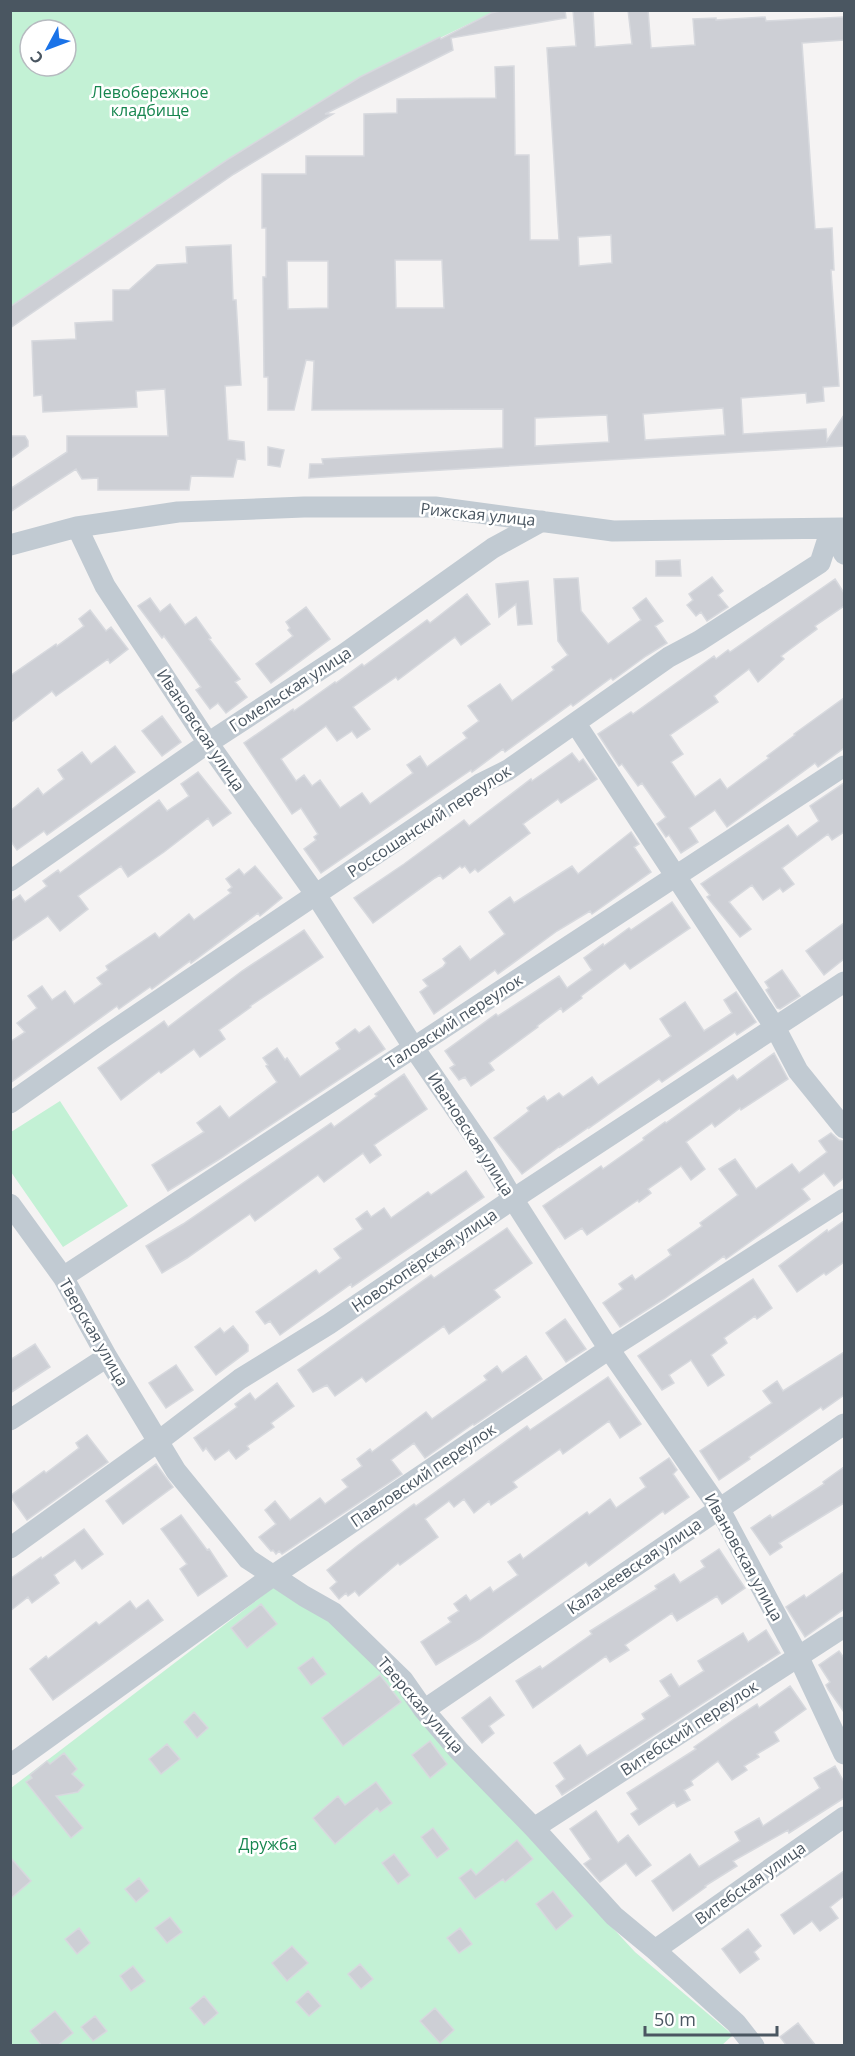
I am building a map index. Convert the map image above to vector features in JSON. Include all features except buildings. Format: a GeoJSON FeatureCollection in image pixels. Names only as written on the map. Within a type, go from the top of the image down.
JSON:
{"type":"FeatureCollection","features":[{"type":"Feature","properties":{"kind":"street","name":"Рижская улица"},"geometry":{"type":"LineString","coordinates":[[10,545],[76,527],[178,512],[304,507],[435,507],[613,531],[838,529]]}},
{"type":"Feature","properties":{"kind":"street","name":"Гомельская улица"},"geometry":{"type":"LineString","coordinates":[[10,881],[208,742],[344,654],[493,548],[542,521]]}},
{"type":"Feature","properties":{"kind":"street","name":"Ивановская улица"},"geometry":{"type":"LineString","coordinates":[[76,527],[105,586],[208,742],[316,895],[414,1048],[484,1150],[609,1349],[719,1508],[799,1658],[844,1754]]}},
{"type":"Feature","properties":{"kind":"street"},"geometry":{"type":"LineString","coordinates":[[838,529],[844,554]]}},
{"type":"Feature","properties":{"kind":"street","name":"Россошанский переулок"},"geometry":{"type":"LineString","coordinates":[[10,1103],[480,784],[508,770],[576,724],[669,657],[699,641],[820,563],[838,529]]}},
{"type":"Feature","properties":{"kind":"street"},"geometry":{"type":"LineString","coordinates":[[576,724],[776,1029],[798,1071],[844,1128]]}},
{"type":"Feature","properties":{"kind":"street","name":"Таловский переулок"},"geometry":{"type":"LineString","coordinates":[[63,1277],[844,766]]}},
{"type":"Feature","properties":{"kind":"street","name":"Новохопёрская улица"},"geometry":{"type":"LineString","coordinates":[[10,1548],[240,1379],[329,1324],[513,1199],[776,1029],[844,982]]}},
{"type":"Feature","properties":{"kind":"street","name":"Павловский переулок"},"geometry":{"type":"LineString","coordinates":[[10,1765],[274,1575],[609,1349],[844,1199]]}},
{"type":"Feature","properties":{"kind":"street","name":"Тверская улица"},"geometry":{"type":"LineString","coordinates":[[10,1204],[63,1277],[176,1471],[248,1558],[304,1596],[334,1613],[403,1680],[424,1710],[459,1750],[614,1916],[736,2023],[754,2046]]}},
{"type":"Feature","properties":{"kind":"street"},"geometry":{"type":"LineString","coordinates":[[10,1420],[108,1357]]}},
{"type":"Feature","properties":{"kind":"street","name":"Калачеевская улица"},"geometry":{"type":"LineString","coordinates":[[424,1710],[844,1425]]}},
{"type":"Feature","properties":{"kind":"street","name":"Витебский переулок"},"geometry":{"type":"LineString","coordinates":[[534,1828],[844,1627]]}},
{"type":"Feature","properties":{"kind":"street","name":"Витебская улица"},"geometry":{"type":"LineString","coordinates":[[655,1950],[844,1817]]}},
{"type":"Feature","properties":{"kind":"green space","name":"Левобережное кладбище"},"geometry":{"type":"Polygon","coordinates":[[[11,11],[505,11],[491,13],[360,77],[230,158],[11,307],[11,11]]]}},
{"type":"Feature","properties":{"kind":"green space"},"geometry":{"type":"Polygon","coordinates":[[[60,1101],[128,1206],[63,1247],[11,1172],[11,1132],[60,1101]]]}},
{"type":"Feature","properties":{"kind":"green space","name":"Дружба"},"geometry":{"type":"Polygon","coordinates":[[[274,1587],[331,1608],[537,1846],[635,1952],[733,2035],[721,2046],[11,2046],[11,1788],[274,1587]]]}}]}
